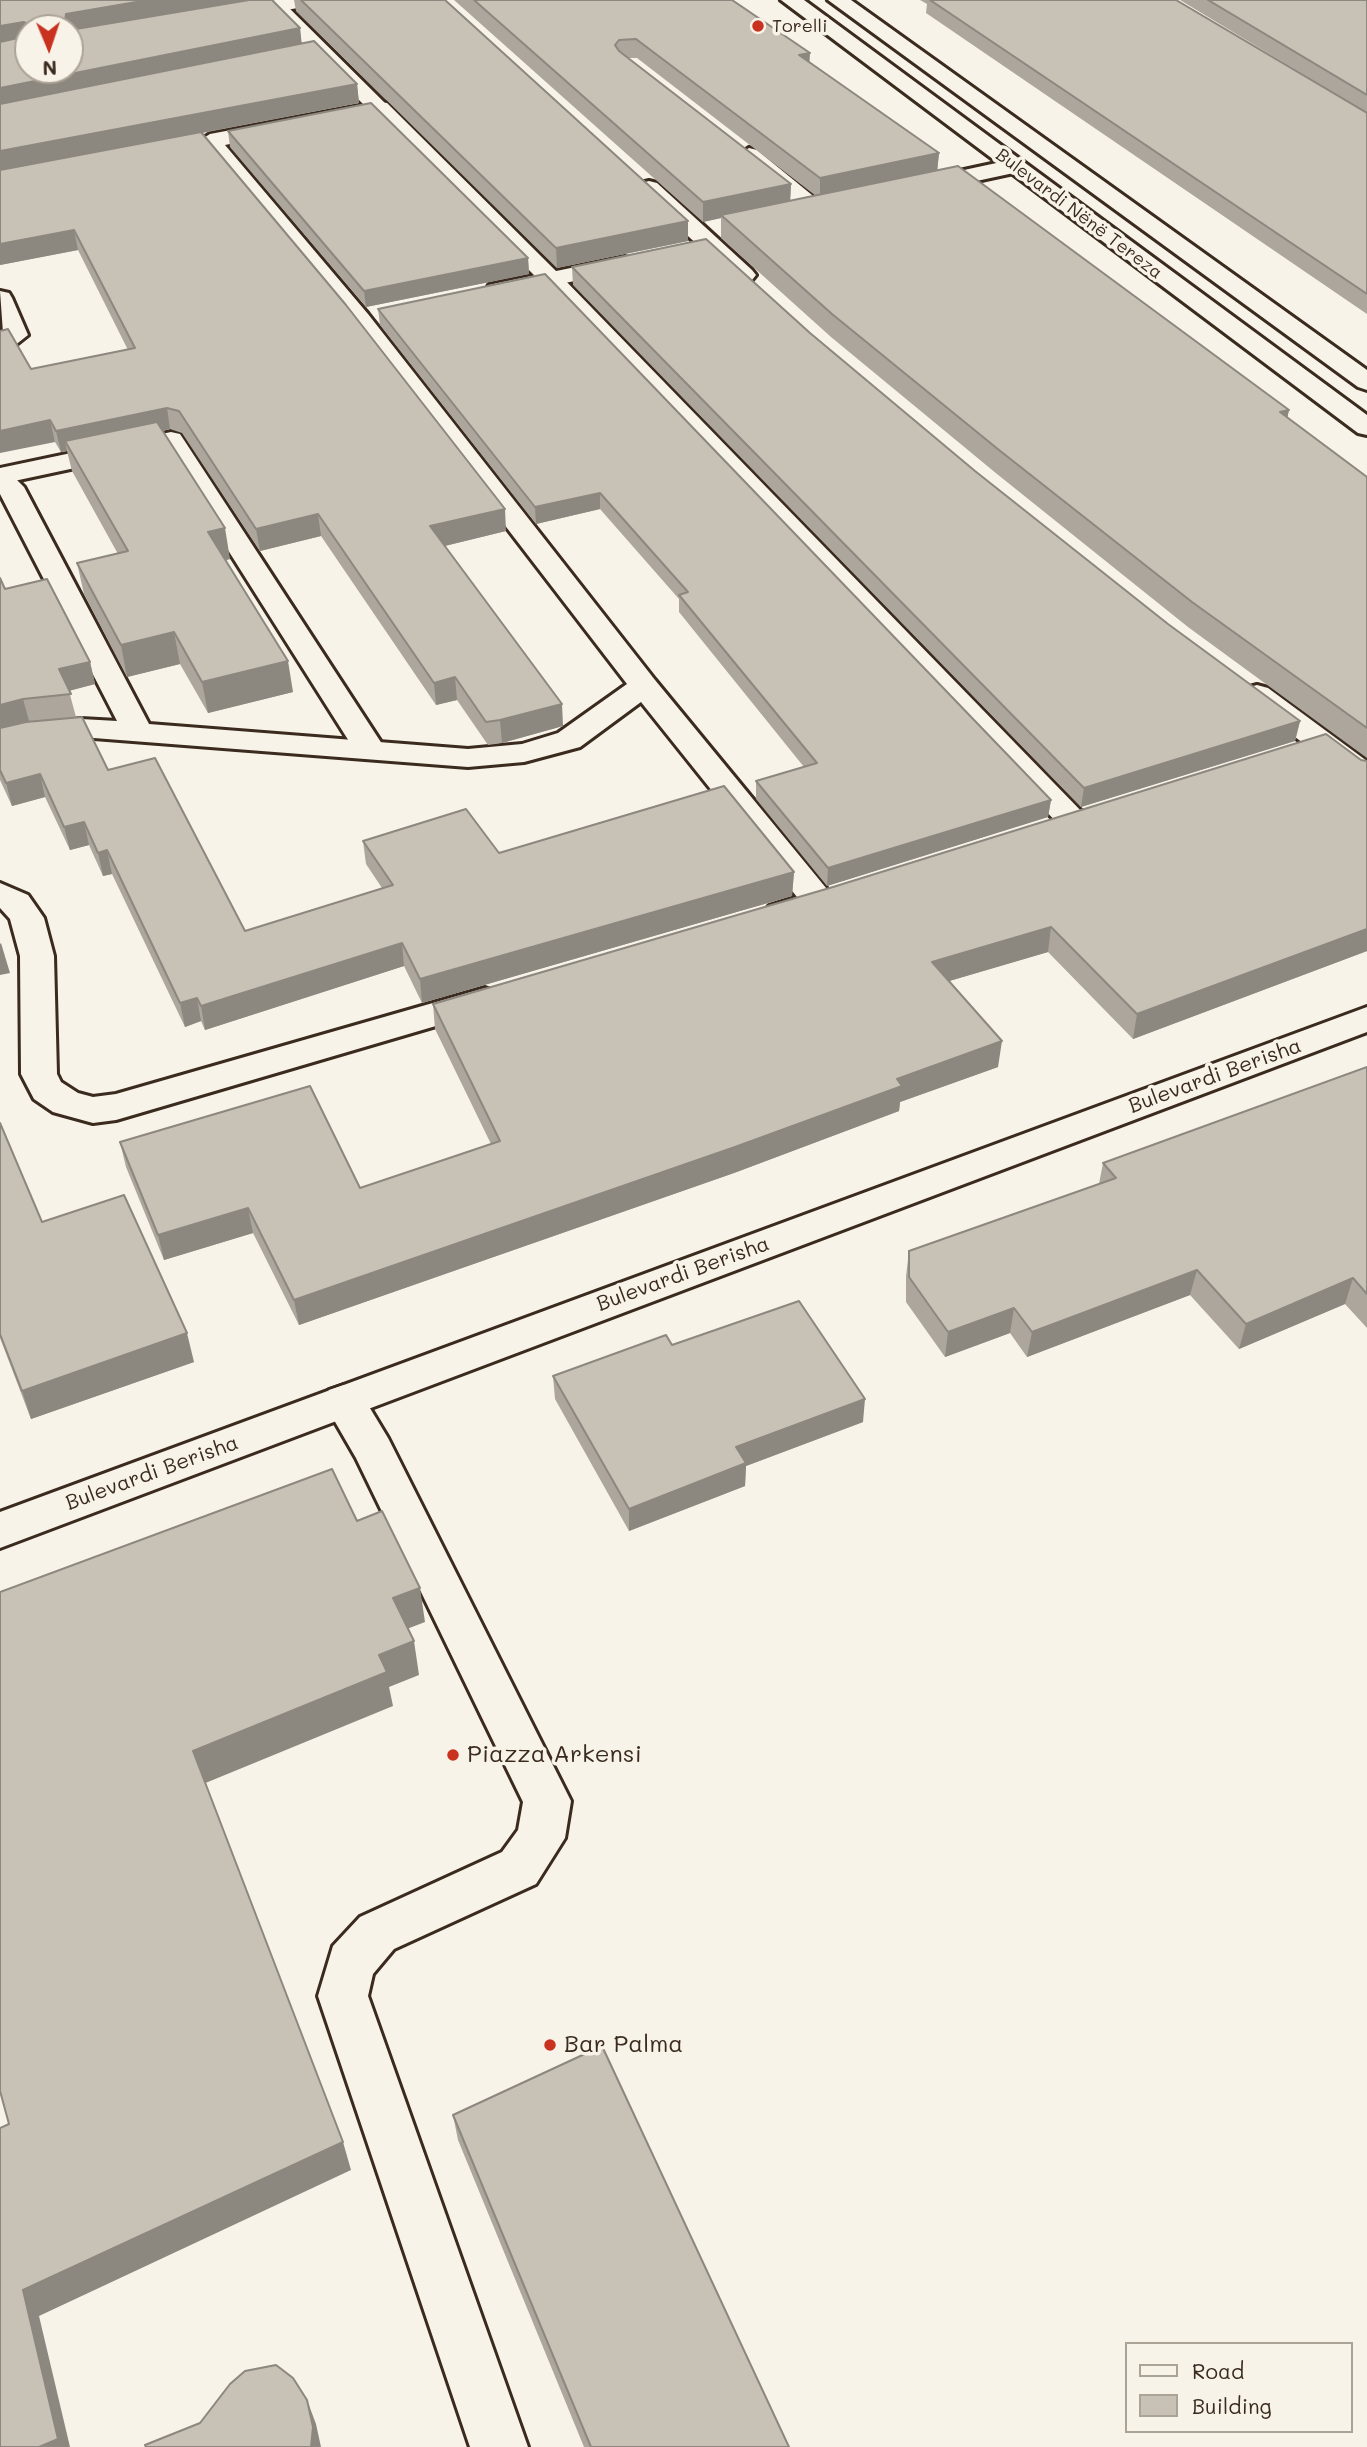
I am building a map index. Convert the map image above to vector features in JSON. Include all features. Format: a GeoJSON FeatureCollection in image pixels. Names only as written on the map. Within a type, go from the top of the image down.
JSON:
{"type":"FeatureCollection","features":[{"type":"Feature","properties":{"kind":"street"},"geometry":{"type":"LineString","coordinates":[[207,18],[309,0]]}},
{"type":"Feature","properties":{"kind":"street","name":"Bulevardi Nënë Tereza"},"geometry":{"type":"LineString","coordinates":[[791,0],[1367,428]]}},
{"type":"Feature","properties":{"kind":"street","name":"Bulevardi Nënë Tereza"},"geometry":{"type":"LineString","coordinates":[[838,0],[1367,382]]}},
{"type":"Feature","properties":{"kind":"street"},"geometry":{"type":"LineString","coordinates":[[276,6],[308,54],[379,108],[551,279],[1074,822]]}},
{"type":"Feature","properties":{"kind":"street"},"geometry":{"type":"LineString","coordinates":[[379,108],[196,144],[372,316],[644,686],[832,898],[752,922]]}},
{"type":"Feature","properties":{"kind":"street"},"geometry":{"type":"LineString","coordinates":[[735,144],[815,209]]}},
{"type":"Feature","properties":{"kind":"street"},"geometry":{"type":"LineString","coordinates":[[905,190],[1015,166]]}},
{"type":"Feature","properties":{"kind":"street"},"geometry":{"type":"LineString","coordinates":[[627,168],[761,290]]}},
{"type":"Feature","properties":{"kind":"street"},"geometry":{"type":"LineString","coordinates":[[789,215],[841,204]]}},
{"type":"Feature","properties":{"kind":"street"},"geometry":{"type":"LineString","coordinates":[[478,294],[645,260]]}},
{"type":"Feature","properties":{"kind":"street"},"geometry":{"type":"LineString","coordinates":[[0,298],[16,335],[0,345]]}},
{"type":"Feature","properties":{"kind":"street"},"geometry":{"type":"LineString","coordinates":[[0,478],[171,440],[370,750]]}},
{"type":"Feature","properties":{"kind":"street"},"geometry":{"type":"LineString","coordinates":[[0,478],[10,487],[137,731]]}},
{"type":"Feature","properties":{"kind":"street"},"geometry":{"type":"LineString","coordinates":[[1240,682],[1367,776]]}},
{"type":"Feature","properties":{"kind":"street"},"geometry":{"type":"LineString","coordinates":[[0,741],[29,733],[81,729],[137,731],[468,758],[524,753],[569,740],[644,686]]}},
{"type":"Feature","properties":{"kind":"street"},"geometry":{"type":"LineString","coordinates":[[1286,757],[1325,744]]}},
{"type":"Feature","properties":{"kind":"street"},"geometry":{"type":"LineString","coordinates":[[0,894],[16,904],[27,918],[37,956],[39,1074],[47,1090],[66,1103],[93,1110],[116,1107],[512,992]]}},
{"type":"Feature","properties":{"kind":"street","name":"Bulevardi Berisha"},"geometry":{"type":"LineString","coordinates":[[0,1530],[1367,1019]]}},
{"type":"Feature","properties":{"kind":"street"},"geometry":{"type":"LineString","coordinates":[[344,1401],[373,1450],[547,1801],[541,1838],[519,1868],[377,1933],[351,1963],[343,1996],[499,2447]]}},
{"type":"Feature","properties":{"kind":"building"},"geometry":{"type":"Polygon","coordinates":[[[0,0],[148,0],[66,14],[14,14],[14,24],[0,26],[0,0]]]}},
{"type":"Feature","properties":{"kind":"building"},"geometry":{"type":"Polygon","coordinates":[[[249,0],[272,0],[300,28],[84,71],[84,28],[249,0]]]}},
{"type":"Feature","properties":{"kind":"building"},"geometry":{"type":"Polygon","coordinates":[[[301,0],[445,0],[688,221],[556,248],[301,0]]]}},
{"type":"Feature","properties":{"kind":"building"},"geometry":{"type":"Polygon","coordinates":[[[474,0],[732,0],[810,53],[799,55],[939,153],[820,178],[636,39],[619,40],[615,45],[619,51],[791,184],[703,202],[474,0]]]}},
{"type":"Feature","properties":{"kind":"building"},"geometry":{"type":"Polygon","coordinates":[[[930,0],[1176,0],[1367,113],[1367,294],[930,0]]]}},
{"type":"Feature","properties":{"kind":"building"},"geometry":{"type":"Polygon","coordinates":[[[1208,0],[1367,0],[1367,95],[1208,0]]]}},
{"type":"Feature","properties":{"kind":"building"},"geometry":{"type":"Polygon","coordinates":[[[14,39],[14,84],[20,84],[0,88],[0,42],[14,39]]]}},
{"type":"Feature","properties":{"kind":"building"},"geometry":{"type":"Polygon","coordinates":[[[314,41],[357,84],[0,151],[0,104],[314,41]]]}},
{"type":"Feature","properties":{"kind":"building"},"geometry":{"type":"Polygon","coordinates":[[[371,103],[528,258],[364,291],[228,131],[371,103]]]}},
{"type":"Feature","properties":{"kind":"building"},"geometry":{"type":"Polygon","coordinates":[[[201,132],[346,305],[505,509],[430,526],[562,704],[486,722],[455,677],[434,683],[318,514],[256,529],[179,411],[167,408],[56,431],[50,420],[0,431],[0,331],[8,329],[31,369],[135,348],[74,230],[0,244],[0,170],[201,132]]]}},
{"type":"Feature","properties":{"kind":"building"},"geometry":{"type":"Polygon","coordinates":[[[958,166],[1289,410],[1280,412],[1367,477],[1367,728],[1192,602],[999,450],[832,314],[721,215],[958,166]]]}},
{"type":"Feature","properties":{"kind":"building"},"geometry":{"type":"Polygon","coordinates":[[[706,239],[810,333],[975,471],[1168,624],[1300,721],[1084,788],[572,267],[706,239]]]}},
{"type":"Feature","properties":{"kind":"building"},"geometry":{"type":"Polygon","coordinates":[[[545,274],[1051,800],[828,868],[756,781],[817,763],[679,595],[688,592],[600,493],[535,507],[378,309],[545,274]]]}},
{"type":"Feature","properties":{"kind":"building"},"geometry":{"type":"Polygon","coordinates":[[[157,422],[225,528],[208,532],[288,661],[202,682],[174,632],[121,645],[77,563],[128,551],[65,441],[157,422]]]}},
{"type":"Feature","properties":{"kind":"building"},"geometry":{"type":"Polygon","coordinates":[[[0,578],[5,589],[47,579],[90,662],[59,669],[71,694],[23,699],[0,705],[0,578]]]}},
{"type":"Feature","properties":{"kind":"building"},"geometry":{"type":"Polygon","coordinates":[[[82,717],[108,770],[155,758],[245,931],[393,885],[363,841],[466,809],[499,853],[724,786],[794,872],[420,979],[402,943],[201,1006],[197,998],[180,1003],[107,850],[98,853],[84,822],[64,827],[40,774],[6,783],[0,770],[0,728],[26,722],[82,717]]]}},
{"type":"Feature","properties":{"kind":"building"},"geometry":{"type":"Polygon","coordinates":[[[1326,734],[1361,760],[1367,761],[1367,929],[1137,1014],[1051,927],[932,962],[1002,1041],[897,1079],[902,1086],[294,1300],[248,1208],[158,1235],[120,1142],[310,1086],[360,1188],[500,1141],[433,1004],[833,887],[1326,734]]]}},
{"type":"Feature","properties":{"kind":"building"},"geometry":{"type":"Polygon","coordinates":[[[1367,1067],[1367,1294],[1353,1278],[1246,1324],[1197,1270],[1032,1332],[1014,1308],[948,1332],[909,1277],[909,1251],[1116,1178],[1103,1163],[1367,1067]]]}},
{"type":"Feature","properties":{"kind":"building"},"geometry":{"type":"Polygon","coordinates":[[[0,1123],[42,1222],[124,1195],[187,1333],[22,1391],[0,1334],[0,1123]]]}},
{"type":"Feature","properties":{"kind":"building"},"geometry":{"type":"Polygon","coordinates":[[[799,1301],[865,1399],[736,1447],[746,1463],[629,1509],[553,1376],[666,1335],[672,1345],[799,1301]]]}},
{"type":"Feature","properties":{"kind":"building"},"geometry":{"type":"Polygon","coordinates":[[[332,1469],[357,1521],[382,1511],[420,1588],[393,1598],[414,1641],[379,1655],[387,1672],[193,1751],[343,2142],[23,2290],[58,2439],[39,2447],[0,2447],[0,2128],[9,2124],[0,2091],[0,1592],[332,1469]]]}},
{"type":"Feature","properties":{"kind":"building"},"geometry":{"type":"Polygon","coordinates":[[[602,2046],[789,2447],[591,2447],[453,2115],[602,2046]]]}},
{"type":"Feature","properties":{"kind":"building"},"geometry":{"type":"Polygon","coordinates":[[[276,2365],[293,2378],[307,2400],[313,2427],[311,2447],[146,2447],[145,2445],[200,2423],[230,2384],[245,2371],[276,2365]]]}},
{"type":"Feature","properties":{"kind":"place","name":"Torelli"},"geometry":{"type":"Point","coordinates":[758,26]}},
{"type":"Feature","properties":{"kind":"place","name":"Piazza Arkensi"},"geometry":{"type":"Point","coordinates":[453,1755]}},
{"type":"Feature","properties":{"kind":"place","name":"Bar Palma"},"geometry":{"type":"Point","coordinates":[550,2045]}}]}
